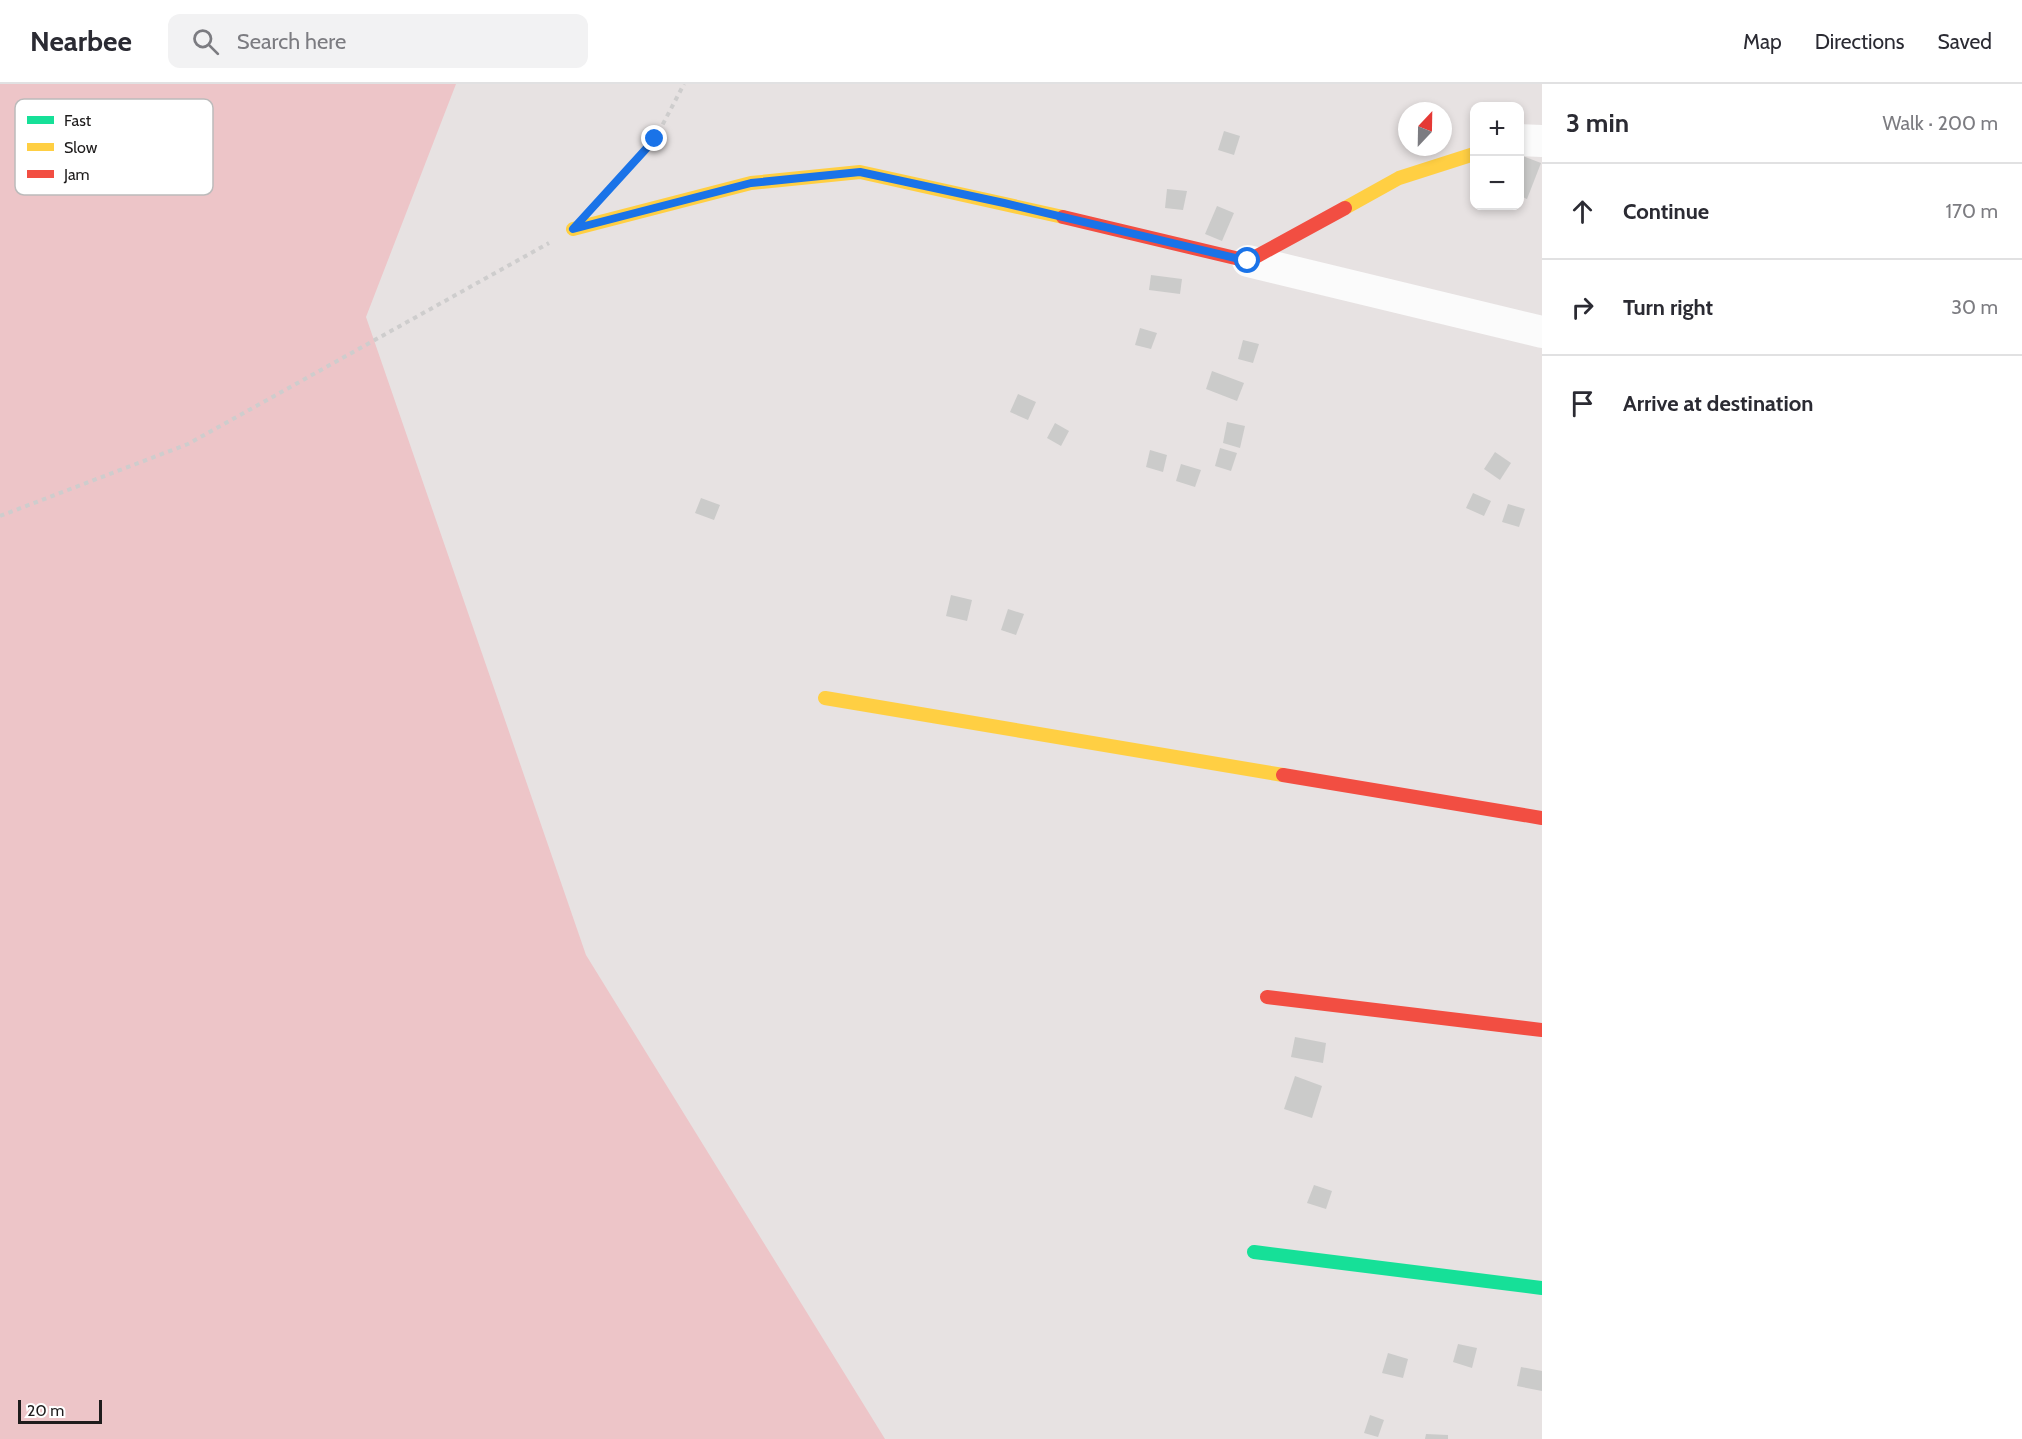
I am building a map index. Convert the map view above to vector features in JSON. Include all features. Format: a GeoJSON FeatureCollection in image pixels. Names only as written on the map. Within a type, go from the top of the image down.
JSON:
{"type":"FeatureCollection","features":[{"type":"Feature","properties":{"kind":"street"},"geometry":{"type":"LineString","coordinates":[[1524,140],[1542,141]]}},
{"type":"Feature","properties":{"kind":"street"},"geometry":{"type":"LineString","coordinates":[[1248,261],[1399,178],[1470,155]]}},
{"type":"Feature","properties":{"kind":"street"},"geometry":{"type":"LineString","coordinates":[[573,229],[751,183],[860,172],[1004,203],[1542,332]]}},
{"type":"Feature","properties":{"kind":"street"},"geometry":{"type":"LineString","coordinates":[[825,698],[1542,818]]}},
{"type":"Feature","properties":{"kind":"street"},"geometry":{"type":"LineString","coordinates":[[1267,997],[1542,1030]]}},
{"type":"Feature","properties":{"kind":"street"},"geometry":{"type":"LineString","coordinates":[[1254,1252],[1542,1288]]}},
{"type":"Feature","properties":{"kind":"path"},"geometry":{"type":"LineString","coordinates":[[610,188],[655,139],[684,84]]}},
{"type":"Feature","properties":{"kind":"path"},"geometry":{"type":"LineString","coordinates":[[0,516],[188,444],[573,229]]}},
{"type":"Feature","properties":{"kind":"shaded area"},"geometry":{"type":"Polygon","coordinates":[[[0,84],[456,84],[366,317],[586,955],[885,1439],[0,1439],[0,84]]]}},
{"type":"Feature","properties":{"kind":"building"},"geometry":{"type":"Polygon","coordinates":[[[1224,131],[1240,136],[1234,155],[1218,150],[1224,131]]]}},
{"type":"Feature","properties":{"kind":"building"},"geometry":{"type":"Polygon","coordinates":[[[1524,157],[1541,163],[1527,199],[1524,198],[1524,157]]]}},
{"type":"Feature","properties":{"kind":"building"},"geometry":{"type":"Polygon","coordinates":[[[1167,189],[1187,191],[1183,210],[1165,208],[1167,189]]]}},
{"type":"Feature","properties":{"kind":"building"},"geometry":{"type":"Polygon","coordinates":[[[1217,206],[1234,213],[1222,241],[1205,234],[1217,206]]]}},
{"type":"Feature","properties":{"kind":"building"},"geometry":{"type":"Polygon","coordinates":[[[1151,275],[1182,279],[1180,294],[1149,290],[1151,275]]]}},
{"type":"Feature","properties":{"kind":"building"},"geometry":{"type":"Polygon","coordinates":[[[1140,328],[1157,333],[1151,349],[1135,345],[1140,328]]]}},
{"type":"Feature","properties":{"kind":"building"},"geometry":{"type":"Polygon","coordinates":[[[1243,340],[1259,344],[1253,363],[1238,359],[1243,340]]]}},
{"type":"Feature","properties":{"kind":"building"},"geometry":{"type":"Polygon","coordinates":[[[1212,371],[1244,383],[1237,401],[1206,389],[1212,371]]]}},
{"type":"Feature","properties":{"kind":"building"},"geometry":{"type":"Polygon","coordinates":[[[1018,394],[1036,402],[1028,420],[1010,412],[1018,394]]]}},
{"type":"Feature","properties":{"kind":"building"},"geometry":{"type":"Polygon","coordinates":[[[1227,422],[1245,426],[1240,448],[1223,443],[1227,422]]]}},
{"type":"Feature","properties":{"kind":"building"},"geometry":{"type":"Polygon","coordinates":[[[1055,423],[1069,431],[1061,446],[1047,438],[1055,423]]]}},
{"type":"Feature","properties":{"kind":"building"},"geometry":{"type":"Polygon","coordinates":[[[1220,448],[1237,453],[1231,471],[1215,466],[1220,448]]]}},
{"type":"Feature","properties":{"kind":"building"},"geometry":{"type":"Polygon","coordinates":[[[1150,450],[1167,455],[1163,472],[1146,467],[1150,450]]]}},
{"type":"Feature","properties":{"kind":"building"},"geometry":{"type":"Polygon","coordinates":[[[1495,452],[1511,463],[1500,480],[1484,469],[1495,452]]]}},
{"type":"Feature","properties":{"kind":"building"},"geometry":{"type":"Polygon","coordinates":[[[1181,464],[1201,470],[1195,487],[1176,481],[1181,464]]]}},
{"type":"Feature","properties":{"kind":"building"},"geometry":{"type":"Polygon","coordinates":[[[1473,493],[1491,501],[1484,516],[1466,508],[1473,493]]]}},
{"type":"Feature","properties":{"kind":"building"},"geometry":{"type":"Polygon","coordinates":[[[701,498],[720,505],[714,520],[695,513],[701,498]]]}},
{"type":"Feature","properties":{"kind":"building"},"geometry":{"type":"Polygon","coordinates":[[[1508,504],[1525,509],[1519,527],[1502,522],[1508,504]]]}},
{"type":"Feature","properties":{"kind":"building"},"geometry":{"type":"Polygon","coordinates":[[[951,595],[972,600],[967,621],[946,616],[951,595]]]}},
{"type":"Feature","properties":{"kind":"building"},"geometry":{"type":"Polygon","coordinates":[[[1008,609],[1024,614],[1016,635],[1001,630],[1008,609]]]}},
{"type":"Feature","properties":{"kind":"building"},"geometry":{"type":"Polygon","coordinates":[[[1295,1037],[1326,1043],[1323,1063],[1291,1057],[1295,1037]]]}},
{"type":"Feature","properties":{"kind":"building"},"geometry":{"type":"Polygon","coordinates":[[[1295,1076],[1322,1086],[1312,1118],[1284,1109],[1295,1076]]]}},
{"type":"Feature","properties":{"kind":"building"},"geometry":{"type":"Polygon","coordinates":[[[1314,1185],[1332,1191],[1326,1209],[1307,1203],[1314,1185]]]}},
{"type":"Feature","properties":{"kind":"building"},"geometry":{"type":"Polygon","coordinates":[[[1458,1344],[1477,1348],[1472,1368],[1453,1362],[1458,1344]]]}},
{"type":"Feature","properties":{"kind":"building"},"geometry":{"type":"Polygon","coordinates":[[[1388,1353],[1408,1359],[1403,1378],[1382,1373],[1388,1353]]]}},
{"type":"Feature","properties":{"kind":"building"},"geometry":{"type":"Polygon","coordinates":[[[1521,1367],[1542,1371],[1542,1391],[1517,1386],[1521,1367]]]}},
{"type":"Feature","properties":{"kind":"building"},"geometry":{"type":"Polygon","coordinates":[[[1370,1415],[1384,1420],[1378,1437],[1364,1433],[1370,1415]]]}},
{"type":"Feature","properties":{"kind":"building"},"geometry":{"type":"Polygon","coordinates":[[[1426,1434],[1448,1435],[1448,1439],[1425,1439],[1426,1434]]]}},
{"type":"Feature","properties":{"kind":"traffic: fast"},"geometry":{"type":"LineString","coordinates":[[1254,1252],[1542,1288]]}},
{"type":"Feature","properties":{"kind":"traffic: slow"},"geometry":{"type":"LineString","coordinates":[[1345,208],[1399,178],[1470,155]]}},
{"type":"Feature","properties":{"kind":"traffic: slow"},"geometry":{"type":"LineString","coordinates":[[573,229],[751,183],[860,172],[1063,217]]}},
{"type":"Feature","properties":{"kind":"traffic: slow"},"geometry":{"type":"LineString","coordinates":[[825,698],[1283,775]]}},
{"type":"Feature","properties":{"kind":"traffic: jam"},"geometry":{"type":"LineString","coordinates":[[1063,217],[1248,261],[1345,208]]}},
{"type":"Feature","properties":{"kind":"traffic: jam"},"geometry":{"type":"LineString","coordinates":[[1283,775],[1542,818]]}},
{"type":"Feature","properties":{"kind":"traffic: jam"},"geometry":{"type":"LineString","coordinates":[[1267,997],[1542,1030]]}},
{"type":"Feature","properties":{"kind":"route"},"geometry":{"type":"LineString","coordinates":[[655,139],[573,229],[751,183],[860,172],[1004,203],[1248,261]]}}]}
